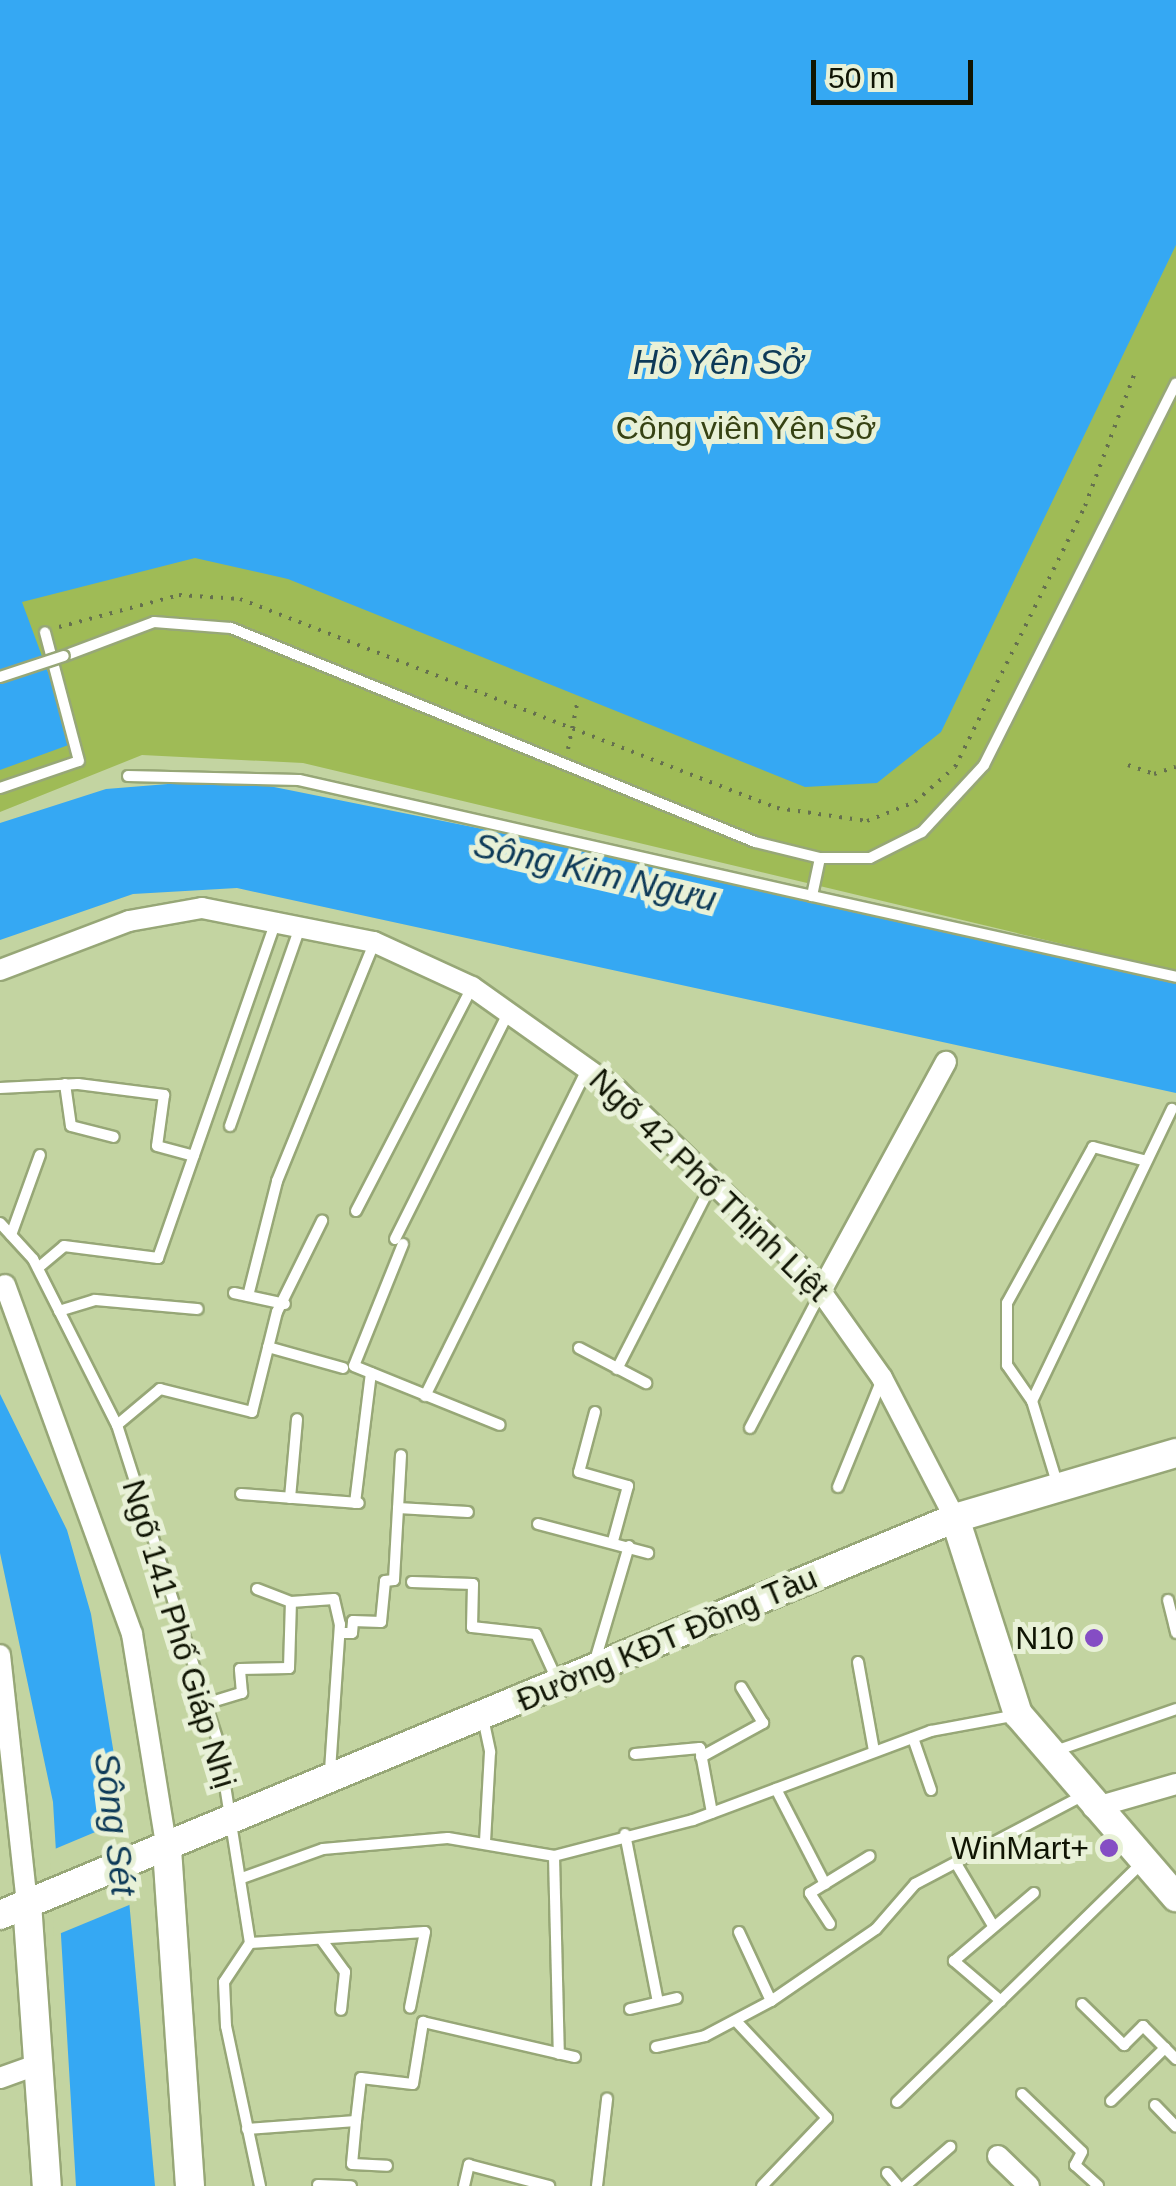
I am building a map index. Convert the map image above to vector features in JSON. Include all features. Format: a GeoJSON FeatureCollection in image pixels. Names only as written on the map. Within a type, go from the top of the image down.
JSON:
{"type":"FeatureCollection","features":[{"type":"Feature","properties":{"kind":"main road","name":"Đường KĐT Đồng Tàu"},"geometry":{"type":"LineString","coordinates":[[34,1900],[234,1821],[955,1518],[1176,1453]]}},
{"type":"Feature","properties":{"kind":"main road","name":"Ngõ 42 Phố Thịnh Liệt"},"geometry":{"type":"LineString","coordinates":[[955,1518],[1018,1714],[1088,1802],[1176,1898]]}},
{"type":"Feature","properties":{"kind":"main road"},"geometry":{"type":"LineString","coordinates":[[166,1849],[190,2186]]}},
{"type":"Feature","properties":{"kind":"main road"},"geometry":{"type":"LineString","coordinates":[[0,1915],[34,1900],[39,2064],[48,2186]]}},
{"type":"Feature","properties":{"kind":"street","name":"Ngõ 42 Phố Thịnh Liệt"},"geometry":{"type":"LineString","coordinates":[[0,970],[96,931],[202,908],[374,942],[472,987],[588,1066],[714,1181],[822,1291],[882,1378],[955,1518]]}},
{"type":"Feature","properties":{"kind":"street"},"geometry":{"type":"LineString","coordinates":[[822,1291],[946,1062]]}},
{"type":"Feature","properties":{"kind":"street","name":"Ngõ 141 Phố Giáp Nhị"},"geometry":{"type":"LineString","coordinates":[[5,1285],[132,1634],[166,1849]]}},
{"type":"Feature","properties":{"kind":"street"},"geometry":{"type":"LineString","coordinates":[[0,1656],[34,1900]]}},
{"type":"Feature","properties":{"kind":"street"},"geometry":{"type":"LineString","coordinates":[[1088,1802],[1176,1784]]}},
{"type":"Feature","properties":{"kind":"street"},"geometry":{"type":"LineString","coordinates":[[0,2078],[39,2064]]}},
{"type":"Feature","properties":{"kind":"street"},"geometry":{"type":"LineString","coordinates":[[998,2156],[1029,2186]]}},
{"type":"Feature","properties":{"kind":"lane"},"geometry":{"type":"LineString","coordinates":[[0,678],[154,622],[231,628],[755,842],[820,858],[896,849],[984,765],[1176,384]]}},
{"type":"Feature","properties":{"kind":"lane"},"geometry":{"type":"LineString","coordinates":[[0,788],[79,761],[45,632]]}},
{"type":"Feature","properties":{"kind":"lane"},"geometry":{"type":"LineString","coordinates":[[128,776],[299,780],[1176,977]]}},
{"type":"Feature","properties":{"kind":"lane"},"geometry":{"type":"LineString","coordinates":[[812,896],[820,858]]}},
{"type":"Feature","properties":{"kind":"lane"},"geometry":{"type":"LineString","coordinates":[[38,1268],[64,1246],[158,1258],[275,922]]}},
{"type":"Feature","properties":{"kind":"lane"},"geometry":{"type":"LineString","coordinates":[[230,1126],[300,927]]}},
{"type":"Feature","properties":{"kind":"lane"},"geometry":{"type":"LineString","coordinates":[[248,1296],[276,1182],[374,942]]}},
{"type":"Feature","properties":{"kind":"lane"},"geometry":{"type":"LineString","coordinates":[[356,1210],[472,987]]}},
{"type":"Feature","properties":{"kind":"lane"},"geometry":{"type":"LineString","coordinates":[[348,1367],[399,1241],[510,1010]]}},
{"type":"Feature","properties":{"kind":"lane"},"geometry":{"type":"LineString","coordinates":[[426,1396],[588,1066]]}},
{"type":"Feature","properties":{"kind":"lane"},"geometry":{"type":"LineString","coordinates":[[0,1088],[65,1084],[164,1095],[157,1146],[194,1156]]}},
{"type":"Feature","properties":{"kind":"lane"},"geometry":{"type":"LineString","coordinates":[[65,1084],[70,1126],[114,1137]]}},
{"type":"Feature","properties":{"kind":"lane"},"geometry":{"type":"LineString","coordinates":[[1032,1400],[1143,1160],[1172,1109]]}},
{"type":"Feature","properties":{"kind":"lane"},"geometry":{"type":"LineString","coordinates":[[1058,1487],[1032,1400],[1007,1365],[1008,1303],[1093,1147],[1143,1160]]}},
{"type":"Feature","properties":{"kind":"lane"},"geometry":{"type":"LineString","coordinates":[[11,1235],[40,1154]]}},
{"type":"Feature","properties":{"kind":"lane"},"geometry":{"type":"LineString","coordinates":[[617,1368],[714,1181]]}},
{"type":"Feature","properties":{"kind":"lane"},"geometry":{"type":"LineString","coordinates":[[117,1425],[160,1388],[252,1412],[268,1347],[322,1221]]}},
{"type":"Feature","properties":{"kind":"lane","name":"Ngõ 141 Phố Giáp Nhị"},"geometry":{"type":"LineString","coordinates":[[0,1223],[38,1268],[117,1425],[205,1704],[234,1821],[250,1943]]}},
{"type":"Feature","properties":{"kind":"lane"},"geometry":{"type":"LineString","coordinates":[[750,1428],[822,1291]]}},
{"type":"Feature","properties":{"kind":"lane"},"geometry":{"type":"LineString","coordinates":[[234,1293],[284,1304]]}},
{"type":"Feature","properties":{"kind":"lane"},"geometry":{"type":"LineString","coordinates":[[59,1311],[96,1300],[198,1309]]}},
{"type":"Feature","properties":{"kind":"lane"},"geometry":{"type":"LineString","coordinates":[[268,1347],[371,1373],[500,1425]]}},
{"type":"Feature","properties":{"kind":"lane"},"geometry":{"type":"LineString","coordinates":[[579,1348],[646,1384]]}},
{"type":"Feature","properties":{"kind":"lane"},"geometry":{"type":"LineString","coordinates":[[241,1494],[358,1503],[371,1373]]}},
{"type":"Feature","properties":{"kind":"lane"},"geometry":{"type":"LineString","coordinates":[[838,1487],[882,1378]]}},
{"type":"Feature","properties":{"kind":"lane"},"geometry":{"type":"LineString","coordinates":[[595,1412],[580,1472],[628,1486],[614,1541]]}},
{"type":"Feature","properties":{"kind":"lane"},"geometry":{"type":"LineString","coordinates":[[290,1498],[297,1419]]}},
{"type":"Feature","properties":{"kind":"lane"},"geometry":{"type":"LineString","coordinates":[[340,1629],[352,1633],[353,1620],[381,1622],[398,1508],[401,1455]]}},
{"type":"Feature","properties":{"kind":"lane"},"geometry":{"type":"LineString","coordinates":[[398,1508],[468,1512]]}},
{"type":"Feature","properties":{"kind":"lane"},"geometry":{"type":"LineString","coordinates":[[538,1524],[648,1553]]}},
{"type":"Feature","properties":{"kind":"lane"},"geometry":{"type":"LineString","coordinates":[[592,1669],[629,1546]]}},
{"type":"Feature","properties":{"kind":"lane"},"geometry":{"type":"LineString","coordinates":[[412,1582],[473,1584],[472,1627],[536,1634],[559,1683]]}},
{"type":"Feature","properties":{"kind":"lane"},"geometry":{"type":"LineString","coordinates":[[256,1590],[291,1602],[334,1599],[340,1629],[330,1781]]}},
{"type":"Feature","properties":{"kind":"lane"},"geometry":{"type":"LineString","coordinates":[[1168,1600],[1176,1633]]}},
{"type":"Feature","properties":{"kind":"lane"},"geometry":{"type":"LineString","coordinates":[[205,1704],[242,1693],[240,1669],[289,1668],[291,1602]]}},
{"type":"Feature","properties":{"kind":"lane"},"geometry":{"type":"LineString","coordinates":[[858,1662],[874,1751]]}},
{"type":"Feature","properties":{"kind":"lane"},"geometry":{"type":"LineString","coordinates":[[701,1757],[763,1724],[741,1686]]}},
{"type":"Feature","properties":{"kind":"lane"},"geometry":{"type":"LineString","coordinates":[[1049,1753],[1176,1709]]}},
{"type":"Feature","properties":{"kind":"lane"},"geometry":{"type":"LineString","coordinates":[[242,1878],[323,1849],[484,1841],[554,1856],[712,1813],[912,1738],[1018,1714]]}},
{"type":"Feature","properties":{"kind":"lane"},"geometry":{"type":"LineString","coordinates":[[482,1717],[490,1752],[484,1841]]}},
{"type":"Feature","properties":{"kind":"lane"},"geometry":{"type":"LineString","coordinates":[[912,1738],[932,1790]]}},
{"type":"Feature","properties":{"kind":"lane"},"geometry":{"type":"LineString","coordinates":[[635,1754],[700,1748],[712,1813]]}},
{"type":"Feature","properties":{"kind":"lane"},"geometry":{"type":"LineString","coordinates":[[776,1789],[825,1884]]}},
{"type":"Feature","properties":{"kind":"lane"},"geometry":{"type":"LineString","coordinates":[[656,2047],[736,2022],[876,1929],[916,1884],[1088,1802]]}},
{"type":"Feature","properties":{"kind":"lane"},"geometry":{"type":"LineString","coordinates":[[624,1834],[658,2002]]}},
{"type":"Feature","properties":{"kind":"lane"},"geometry":{"type":"LineString","coordinates":[[554,1856],[559,2054]]}},
{"type":"Feature","properties":{"kind":"lane"},"geometry":{"type":"LineString","coordinates":[[830,1924],[810,1893],[870,1856]]}},
{"type":"Feature","properties":{"kind":"lane"},"geometry":{"type":"LineString","coordinates":[[898,2102],[1142,1862]]}},
{"type":"Feature","properties":{"kind":"lane"},"geometry":{"type":"LineString","coordinates":[[957,1865],[992,1924]]}},
{"type":"Feature","properties":{"kind":"lane"},"geometry":{"type":"LineString","coordinates":[[1001,2001],[954,1961],[992,1924],[1034,1893]]}},
{"type":"Feature","properties":{"kind":"lane"},"geometry":{"type":"LineString","coordinates":[[260,2186],[224,1982],[250,1943],[425,1932],[410,2008]]}},
{"type":"Feature","properties":{"kind":"lane"},"geometry":{"type":"LineString","coordinates":[[739,1932],[771,2001]]}},
{"type":"Feature","properties":{"kind":"lane"},"geometry":{"type":"LineString","coordinates":[[321,1939],[344,1972],[342,2010]]}},
{"type":"Feature","properties":{"kind":"lane"},"geometry":{"type":"LineString","coordinates":[[630,2008],[677,1998]]}},
{"type":"Feature","properties":{"kind":"lane"},"geometry":{"type":"LineString","coordinates":[[1082,2004],[1124,2045],[1143,2026],[1176,2059]]}},
{"type":"Feature","properties":{"kind":"lane"},"geometry":{"type":"LineString","coordinates":[[388,2166],[352,2164],[360,2078],[414,2084],[423,2022],[575,2057]]}},
{"type":"Feature","properties":{"kind":"lane"},"geometry":{"type":"LineString","coordinates":[[736,2022],[827,2118],[762,2186]]}},
{"type":"Feature","properties":{"kind":"lane"},"geometry":{"type":"LineString","coordinates":[[1111,2100],[1165,2048]]}},
{"type":"Feature","properties":{"kind":"lane"},"geometry":{"type":"LineString","coordinates":[[1022,2094],[1082,2152],[1075,2165],[1098,2186]]}},
{"type":"Feature","properties":{"kind":"lane"},"geometry":{"type":"LineString","coordinates":[[596,2186],[608,2100]]}},
{"type":"Feature","properties":{"kind":"lane"},"geometry":{"type":"LineString","coordinates":[[1155,2105],[1176,2127]]}},
{"type":"Feature","properties":{"kind":"lane"},"geometry":{"type":"LineString","coordinates":[[247,2129],[356,2121]]}},
{"type":"Feature","properties":{"kind":"lane"},"geometry":{"type":"LineString","coordinates":[[887,2173],[902,2186],[950,2146]]}},
{"type":"Feature","properties":{"kind":"lane"},"geometry":{"type":"LineString","coordinates":[[464,2186],[469,2165],[549,2186]]}},
{"type":"Feature","properties":{"kind":"lane"},"geometry":{"type":"LineString","coordinates":[[318,2185],[351,2186]]}},
{"type":"Feature","properties":{"kind":"path"},"geometry":{"type":"LineString","coordinates":[[45,632],[179,595],[240,600],[572,732],[828,820],[866,822],[914,802],[955,767],[1084,506],[1135,372]]}},
{"type":"Feature","properties":{"kind":"path"},"geometry":{"type":"LineString","coordinates":[[566,764],[578,700]]}},
{"type":"Feature","properties":{"kind":"path"},"geometry":{"type":"LineString","coordinates":[[1128,765],[1154,774],[1176,767]]}},
{"type":"Feature","properties":{"kind":"green space","name":"Hồ Yên Sở"},"geometry":{"type":"Polygon","coordinates":[[[0,0],[1176,0],[1176,971],[303,763],[142,755],[0,812],[0,0]]]}},
{"type":"Feature","properties":{"kind":"water","name":"Hồ Yên Sở"},"geometry":{"type":"Polygon","coordinates":[[[0,0],[1176,0],[1176,245],[941,732],[877,783],[805,787],[288,579],[195,558],[22,602],[74,743],[0,770],[0,0]]]}},
{"type":"Feature","properties":{"kind":"water","name":"Sông Kim Ngưu"},"geometry":{"type":"Polygon","coordinates":[[[205,781],[269,786],[616,856],[1176,983],[1176,1093],[237,888],[133,894],[0,940],[0,823],[106,789],[205,781]]]}},
{"type":"Feature","properties":{"kind":"water","name":"Sông Sét"},"geometry":{"type":"Polygon","coordinates":[[[0,1394],[67,1530],[91,1614],[118,1779],[155,2186],[76,2186],[53,1802],[0,1553],[0,1394]]]}},
{"type":"Feature","properties":{"kind":"pier"},"geometry":{"type":"Polygon","coordinates":[[[124,1820],[134,1903],[54,1936],[50,1851],[124,1820]]]}},
{"type":"Feature","properties":{"kind":"place","name":"N10"},"geometry":{"type":"Point","coordinates":[1094,1638]}},
{"type":"Feature","properties":{"kind":"place","name":"WinMart+"},"geometry":{"type":"Point","coordinates":[1109,1848]}},
{"type":"Feature","properties":{"kind":"park label","name":"Công viên Yên Sở"},"geometry":{"type":"Point","coordinates":[746,428]}}]}
